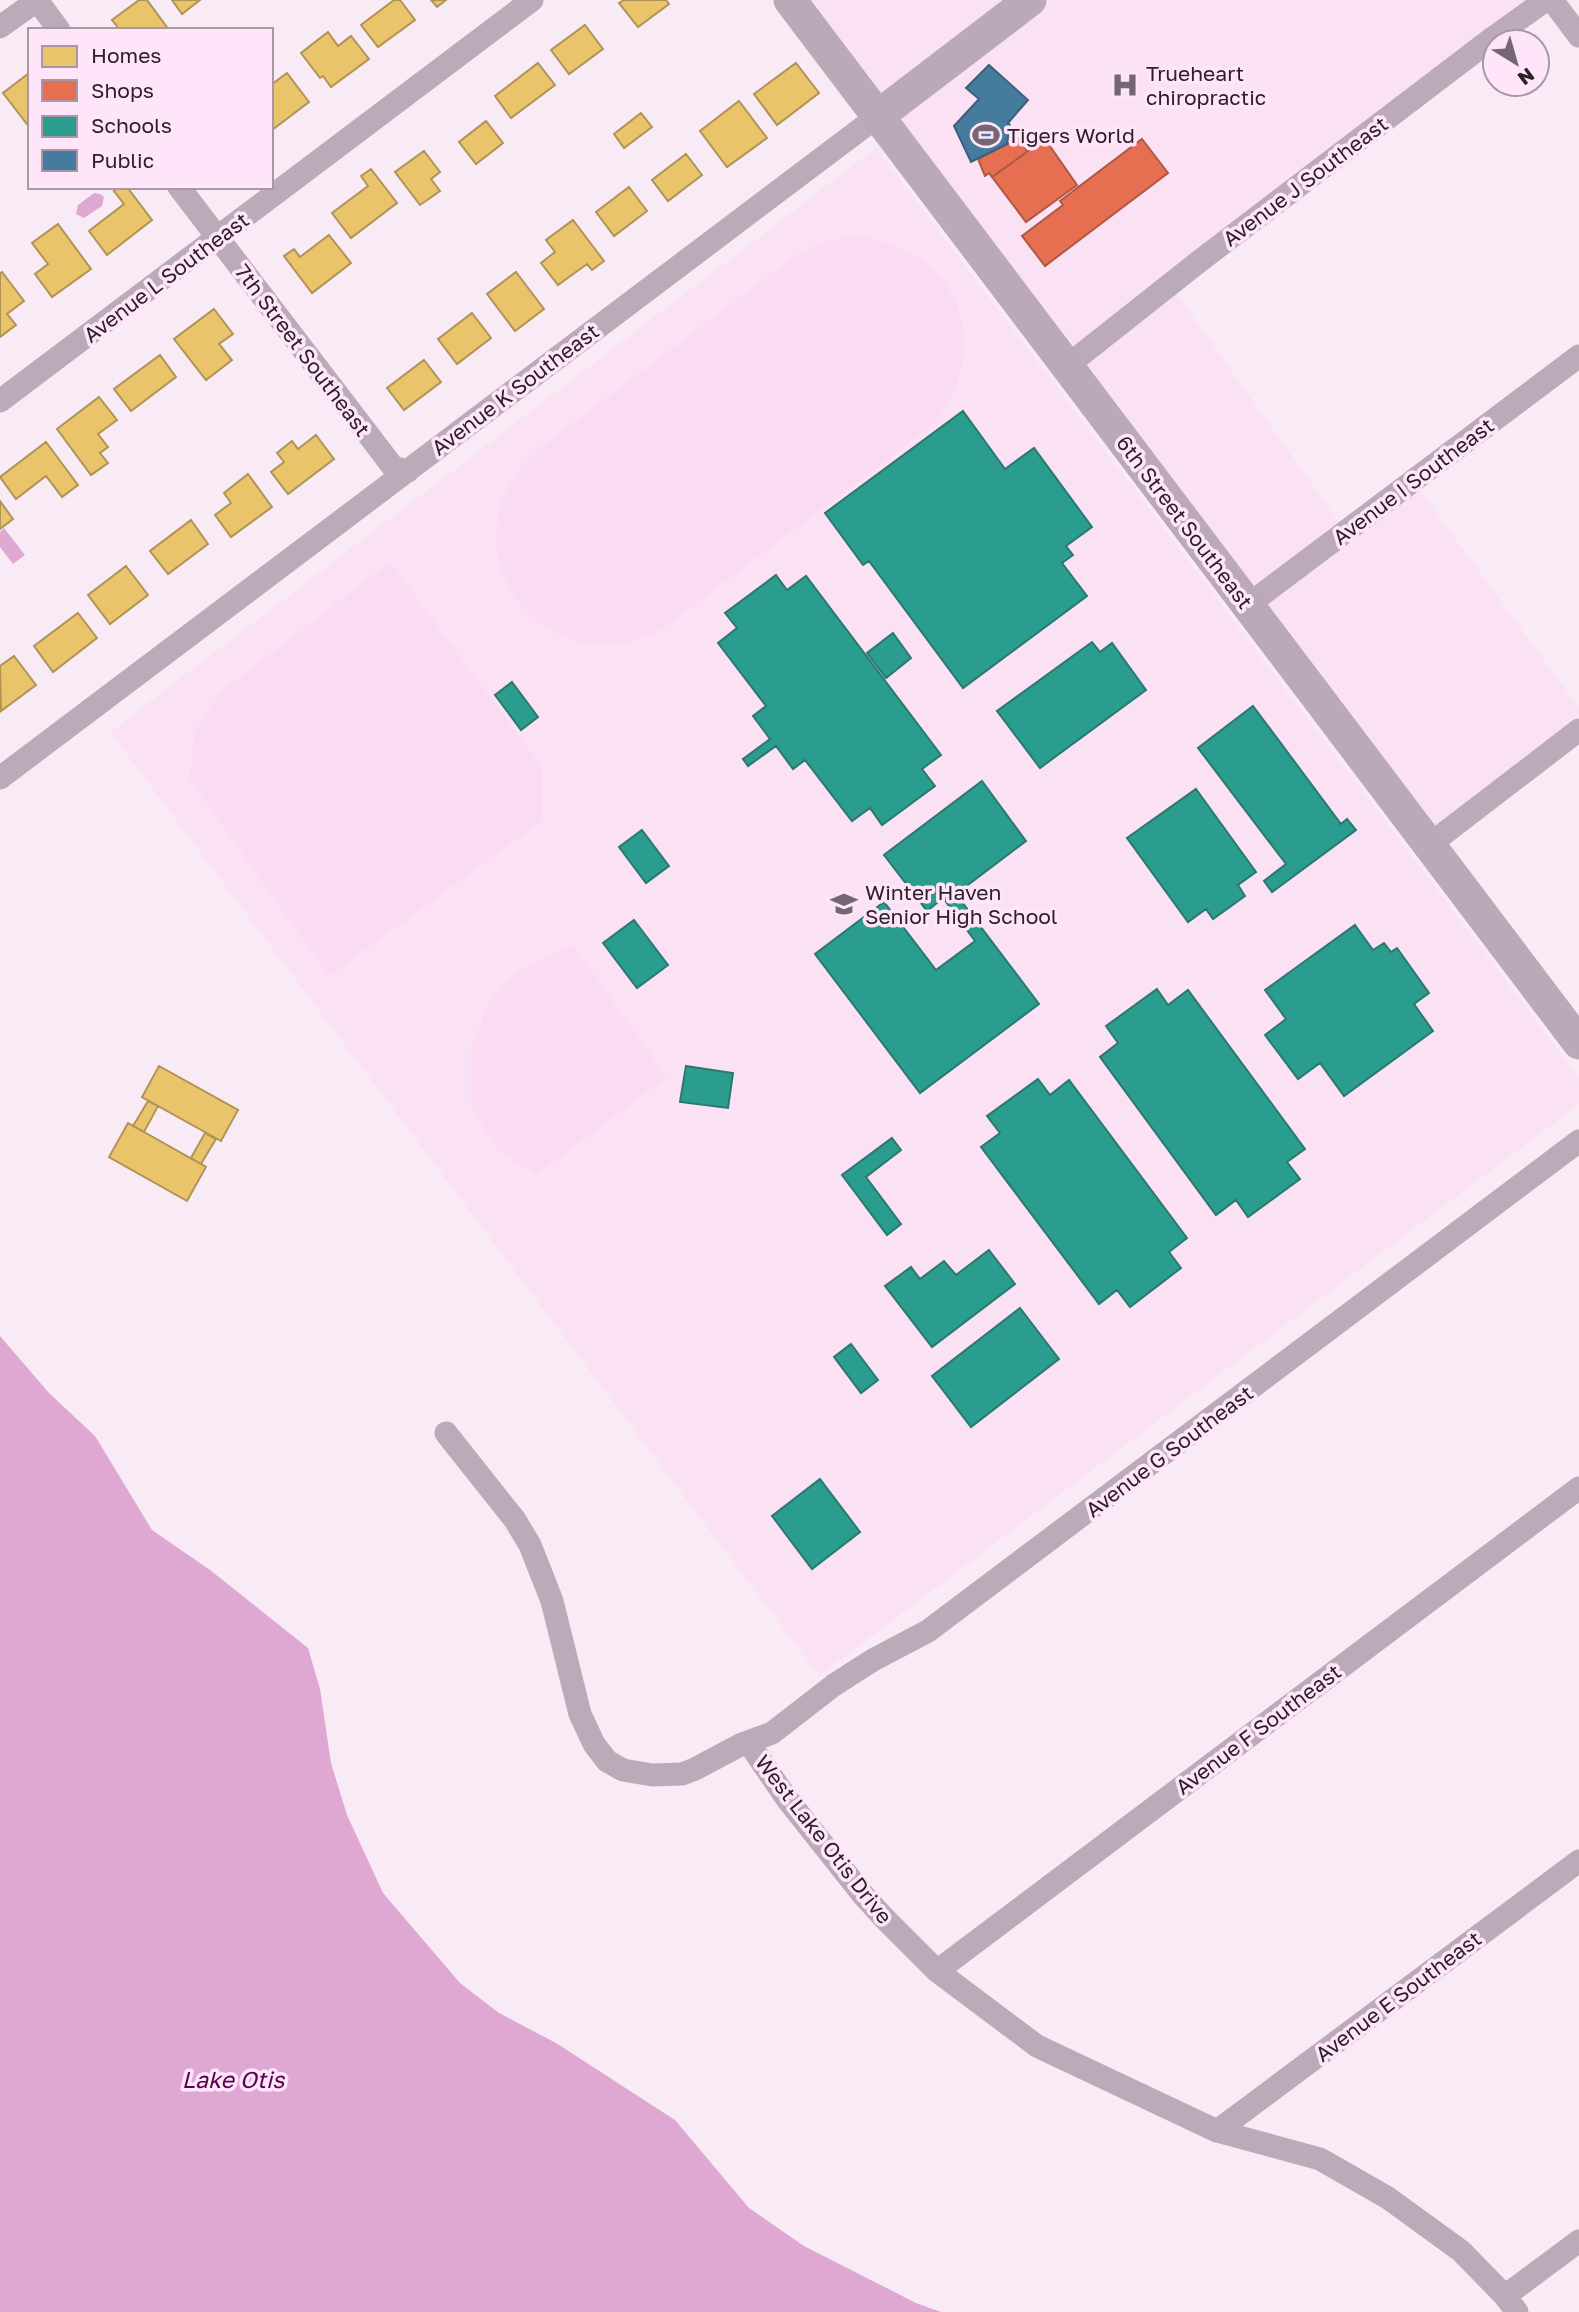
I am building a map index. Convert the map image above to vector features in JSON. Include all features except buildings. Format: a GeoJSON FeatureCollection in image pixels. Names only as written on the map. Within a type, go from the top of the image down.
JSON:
{"type":"FeatureCollection","features":[{"type":"Feature","properties":{"kind":"street"},"geometry":{"type":"LineString","coordinates":[[0,27],[37,0],[58,28]]}},
{"type":"Feature","properties":{"kind":"street","name":"Avenue L Southeast"},"geometry":{"type":"LineString","coordinates":[[0,401],[532,0]]}},
{"type":"Feature","properties":{"kind":"street","name":"6th Street Southeast"},"geometry":{"type":"LineString","coordinates":[[790,0],[1579,1043]]}},
{"type":"Feature","properties":{"kind":"street","name":"Avenue K Southeast"},"geometry":{"type":"LineString","coordinates":[[0,778],[1030,0]]}},
{"type":"Feature","properties":{"kind":"street","name":"Avenue J Southeast"},"geometry":{"type":"LineString","coordinates":[[1067,366],[1201,260],[1546,0]]}},
{"type":"Feature","properties":{"kind":"street"},"geometry":{"type":"LineString","coordinates":[[1552,0],[1579,36]]}},
{"type":"Feature","properties":{"kind":"street","name":"7th Street Southeast"},"geometry":{"type":"LineString","coordinates":[[180,189],[393,467],[408,471]]}},
{"type":"Feature","properties":{"kind":"street","name":"Avenue I Southeast"},"geometry":{"type":"LineString","coordinates":[[1248,605],[1579,356]]}},
{"type":"Feature","properties":{"kind":"street"},"geometry":{"type":"LineString","coordinates":[[1429,845],[1579,730]]}},
{"type":"Feature","properties":{"kind":"street","name":"Avenue G Southeast"},"geometry":{"type":"LineString","coordinates":[[748,1742],[772,1733],[834,1685],[873,1660],[928,1631],[978,1596],[1579,1141]]}},
{"type":"Feature","properties":{"kind":"street","name":"West Lake Otis Drive"},"geometry":{"type":"LineString","coordinates":[[446,1433],[515,1520],[530,1545],[552,1601],[580,1714],[594,1744],[607,1761],[623,1770],[652,1775],[682,1774],[748,1742],[787,1799],[864,1896],[937,1971],[1037,2046],[1217,2131],[1320,2159],[1388,2198],[1461,2251],[1511,2304]]}},
{"type":"Feature","properties":{"kind":"street","name":"Avenue F Southeast"},"geometry":{"type":"LineString","coordinates":[[937,1971],[1579,1488]]}},
{"type":"Feature","properties":{"kind":"street","name":"Avenue E Southeast"},"geometry":{"type":"LineString","coordinates":[[1217,2131],[1579,1861]]}},
{"type":"Feature","properties":{"kind":"street"},"geometry":{"type":"LineString","coordinates":[[1511,2304],[1579,2241]]}},
{"type":"Feature","properties":{"kind":"shaded area"},"geometry":{"type":"Polygon","coordinates":[[[803,0],[1011,0],[879,100],[803,0]]]}},
{"type":"Feature","properties":{"kind":"shaded area"},"geometry":{"type":"Polygon","coordinates":[[[1049,0],[1526,0],[1489,28],[1481,28],[1481,34],[1194,251],[1068,351],[893,119],[1049,0]]]}},
{"type":"Feature","properties":{"kind":"shaded area","name":"Winter Haven Senior High School"},"geometry":{"type":"Polygon","coordinates":[[[876,148],[1579,1077],[1579,1104],[819,1676],[110,732],[876,148]]]}},
{"type":"Feature","properties":{"kind":"shaded area"},"geometry":{"type":"Polygon","coordinates":[[[863,237],[897,246],[925,263],[946,285],[959,310],[964,339],[961,369],[950,399],[929,428],[664,628],[618,643],[577,641],[542,624],[515,597],[499,562],[497,524],[510,484],[541,447],[797,254],[829,240],[863,237]]]}},
{"type":"Feature","properties":{"kind":"shaded area"},"geometry":{"type":"Polygon","coordinates":[[[1177,294],[1339,522],[1249,590],[1082,369],[1177,294]]]}},
{"type":"Feature","properties":{"kind":"shaded area"},"geometry":{"type":"Polygon","coordinates":[[[1420,490],[1579,708],[1579,716],[1430,829],[1263,608],[1420,490]]]}},
{"type":"Feature","properties":{"kind":"shaded area"},"geometry":{"type":"Polygon","coordinates":[[[390,562],[542,767],[542,821],[329,976],[190,780],[194,732],[222,691],[390,562]]]}},
{"type":"Feature","properties":{"kind":"shaded area"},"geometry":{"type":"Polygon","coordinates":[[[573,945],[667,1077],[536,1175],[498,1150],[471,1108],[471,1049],[488,1004],[517,971],[573,945]]]}},
{"type":"Feature","properties":{"kind":"water"},"geometry":{"type":"Polygon","coordinates":[[[94,193],[104,197],[102,206],[84,218],[76,214],[78,205],[94,193]]]}},
{"type":"Feature","properties":{"kind":"water"},"geometry":{"type":"Polygon","coordinates":[[[4,528],[25,555],[13,564],[0,547],[0,532],[4,528]]]}},
{"type":"Feature","properties":{"kind":"water","name":"Lake Otis"},"geometry":{"type":"Polygon","coordinates":[[[0,1336],[49,1393],[95,1436],[152,1530],[210,1570],[308,1648],[320,1689],[331,1763],[347,1815],[383,1893],[460,1983],[499,2013],[556,2043],[675,2120],[749,2208],[804,2246],[916,2303],[941,2312],[0,2312],[0,1336]]]}},
{"type":"Feature","properties":{"kind":"place","name":"Trueheart chiropractic"},"geometry":{"type":"Point","coordinates":[1125,85]}},
{"type":"Feature","properties":{"kind":"place","name":"Tigers World"},"geometry":{"type":"Point","coordinates":[986,135]}},
{"type":"Feature","properties":{"kind":"place","name":"Winter Haven Senior High School"},"geometry":{"type":"Point","coordinates":[844,904]}}]}
